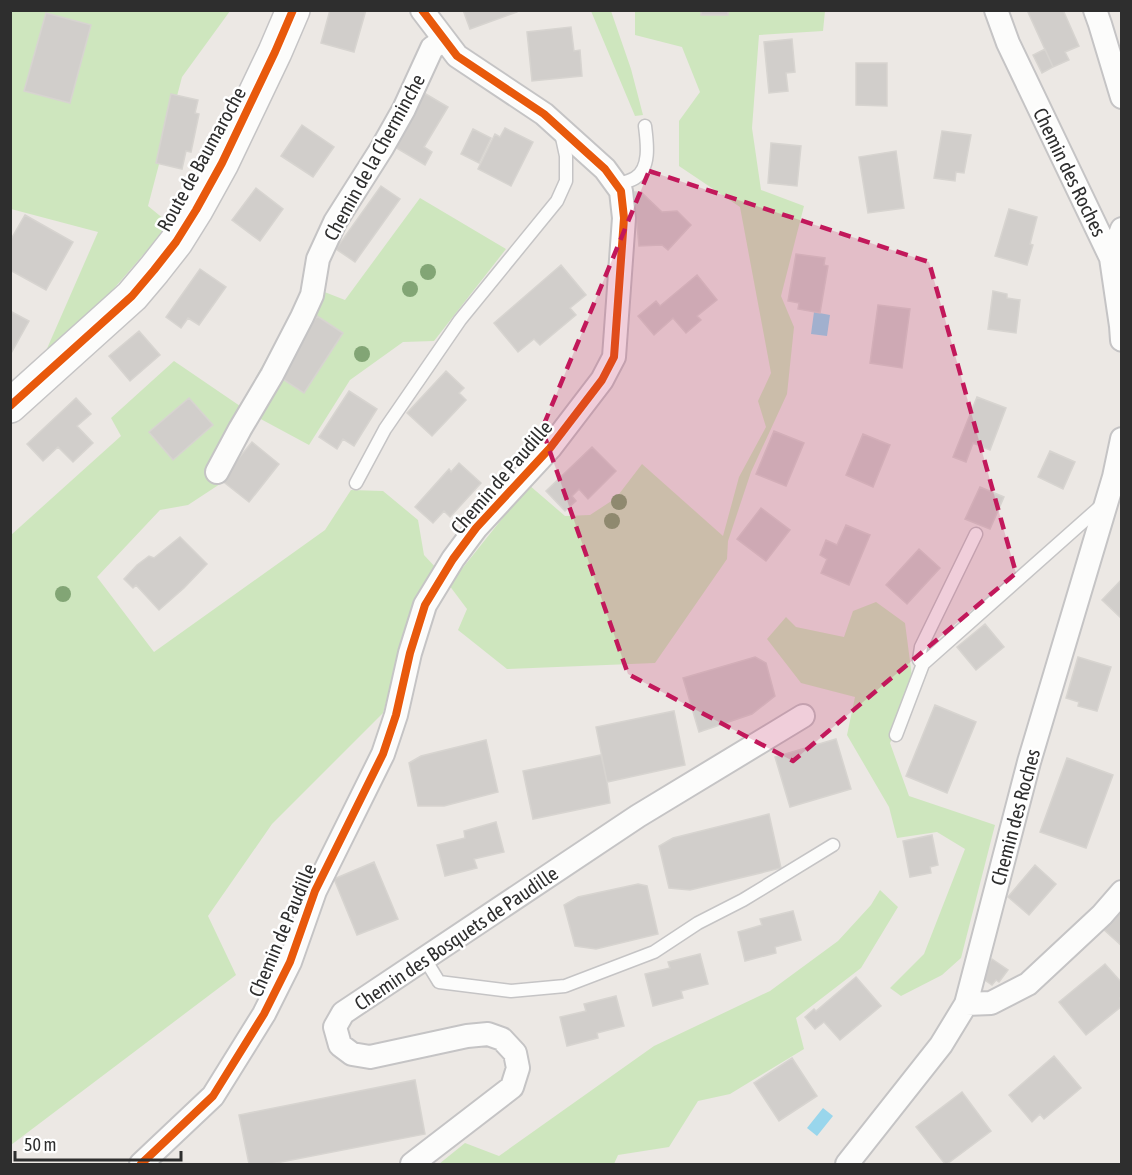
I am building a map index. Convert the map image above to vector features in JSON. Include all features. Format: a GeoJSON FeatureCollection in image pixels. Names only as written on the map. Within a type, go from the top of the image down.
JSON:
{"type":"FeatureCollection","features":[{"type":"Feature","properties":{"kind":"street","name":"Route de Baumaroche"},"geometry":{"type":"LineString","coordinates":[[10,406],[132,296],[176,242],[227,153],[293,10]]}},
{"type":"Feature","properties":{"kind":"street","name":"Chemin de Paudille"},"geometry":{"type":"LineString","coordinates":[[141,1164],[213,1096],[264,1014],[290,962],[315,891],[383,754],[396,715],[410,653],[425,605],[453,559],[476,528],[550,448],[602,380],[615,357],[624,218],[621,191],[605,169],[544,114],[457,56],[422,10]]}},
{"type":"Feature","properties":{"kind":"street","name":"Chemin des Roches"},"geometry":{"type":"LineString","coordinates":[[996,10],[1008,43],[1111,258],[1122,340]]}},
{"type":"Feature","properties":{"kind":"street"},"geometry":{"type":"LineString","coordinates":[[1099,15],[1122,97]]}},
{"type":"Feature","properties":{"kind":"street","name":"Chemin de la Cherminche"},"geometry":{"type":"LineString","coordinates":[[218,472],[305,310],[312,295],[318,259],[335,222],[404,109],[432,48],[444,40]]}},
{"type":"Feature","properties":{"kind":"street"},"geometry":{"type":"LineString","coordinates":[[1111,258],[1122,229]]}},
{"type":"Feature","properties":{"kind":"street","name":"Chemin des Roches"},"geometry":{"type":"LineString","coordinates":[[847,1164],[941,1045],[966,1004],[1029,762],[1108,500],[1122,439]]}},
{"type":"Feature","properties":{"kind":"street","name":"Chemin des Bosquets de Paudille"},"geometry":{"type":"LineString","coordinates":[[412,1164],[512,1087],[518,1068],[515,1053],[502,1039],[488,1034],[467,1036],[370,1057],[352,1054],[340,1045],[335,1027],[343,1013],[638,816],[803,716]]}},
{"type":"Feature","properties":{"kind":"street"},"geometry":{"type":"LineString","coordinates":[[966,1004],[991,1003],[1028,984],[1102,915],[1122,892]]}},
{"type":"Feature","properties":{"kind":"lane"},"geometry":{"type":"LineString","coordinates":[[617,185],[637,177],[645,165],[647,147],[645,126]]}},
{"type":"Feature","properties":{"kind":"lane"},"geometry":{"type":"LineString","coordinates":[[356,483],[385,429],[460,320],[557,201],[566,181],[566,156],[561,129]]}},
{"type":"Feature","properties":{"kind":"lane"},"geometry":{"type":"LineString","coordinates":[[896,735],[923,664],[1108,500]]}},
{"type":"Feature","properties":{"kind":"lane"},"geometry":{"type":"LineString","coordinates":[[923,664],[919,660],[921,647],[976,534]]}},
{"type":"Feature","properties":{"kind":"lane"},"geometry":{"type":"LineString","coordinates":[[425,959],[439,982],[511,991],[565,986],[654,952],[698,923],[743,900],[833,845]]}},
{"type":"Feature","properties":{"kind":"highlighted area"},"geometry":{"type":"Polygon","coordinates":[[[649,171],[929,262],[1016,573],[793,761],[628,674],[542,429],[649,171]]]}},
{"type":"Feature","properties":{"kind":"green space"},"geometry":{"type":"Polygon","coordinates":[[[10,11],[230,11],[182,77],[148,206],[170,224],[97,308],[42,360],[98,232],[11,209],[10,11]]]}},
{"type":"Feature","properties":{"kind":"green space"},"geometry":{"type":"Polygon","coordinates":[[[591,11],[611,11],[631,69],[643,115],[635,116],[591,11]]]}},
{"type":"Feature","properties":{"kind":"green space"},"geometry":{"type":"Polygon","coordinates":[[[635,11],[825,11],[823,31],[759,35],[752,128],[761,190],[804,206],[781,296],[794,327],[787,394],[751,472],[728,541],[727,559],[655,663],[507,669],[458,630],[467,609],[449,585],[529,485],[565,516],[590,515],[616,498],[642,464],[723,536],[739,477],[766,427],[758,401],[771,373],[740,207],[679,166],[679,121],[700,92],[682,47],[635,35],[635,11]]]}},
{"type":"Feature","properties":{"kind":"green space"},"geometry":{"type":"Polygon","coordinates":[[[420,198],[506,249],[434,341],[403,342],[350,380],[309,445],[257,417],[220,484],[188,505],[160,510],[97,577],[154,652],[325,530],[351,490],[383,491],[418,520],[424,555],[437,569],[414,603],[383,713],[272,824],[208,916],[236,975],[11,1145],[11,535],[121,436],[111,418],[174,361],[240,406],[299,300],[304,284],[345,300],[420,198]]]}},
{"type":"Feature","properties":{"kind":"green space"},"geometry":{"type":"Polygon","coordinates":[[[876,602],[905,623],[914,692],[890,743],[909,796],[995,825],[961,958],[942,975],[901,996],[890,988],[924,954],[965,849],[937,832],[897,838],[889,807],[847,735],[855,697],[801,683],[767,639],[786,617],[796,627],[844,637],[853,611],[876,602]]]}},
{"type":"Feature","properties":{"kind":"green space"},"geometry":{"type":"Polygon","coordinates":[[[880,890],[898,907],[861,968],[796,1018],[804,1049],[730,1094],[698,1101],[669,1147],[618,1155],[614,1164],[439,1164],[465,1143],[499,1156],[654,1046],[770,991],[838,941],[871,905],[880,890]]]}},
{"type":"Feature","properties":{"kind":"water"},"geometry":{"type":"Polygon","coordinates":[[[814,312],[830,315],[827,336],[811,334],[814,312]]]}},
{"type":"Feature","properties":{"kind":"water"},"geometry":{"type":"Polygon","coordinates":[[[823,1108],[833,1116],[817,1136],[807,1128],[823,1108]]]}},
{"type":"Feature","properties":{"kind":"building"},"geometry":{"type":"Polygon","coordinates":[[[330,10],[366,10],[354,52],[321,43],[330,10]]]}},
{"type":"Feature","properties":{"kind":"building"},"geometry":{"type":"Polygon","coordinates":[[[463,10],[517,10],[517,12],[470,29],[463,10]]]}},
{"type":"Feature","properties":{"kind":"building"},"geometry":{"type":"Polygon","coordinates":[[[701,10],[728,10],[728,15],[701,15],[701,10]]]}},
{"type":"Feature","properties":{"kind":"building"},"geometry":{"type":"Polygon","coordinates":[[[1027,10],[1063,10],[1079,46],[1065,52],[1069,60],[1053,67],[1027,10]]]}},
{"type":"Feature","properties":{"kind":"building"},"geometry":{"type":"Polygon","coordinates":[[[46,13],[91,25],[70,103],[24,91],[46,13]]]}},
{"type":"Feature","properties":{"kind":"building"},"geometry":{"type":"Polygon","coordinates":[[[571,27],[574,51],[580,50],[582,76],[532,81],[527,32],[571,27]]]}},
{"type":"Feature","properties":{"kind":"building"},"geometry":{"type":"Polygon","coordinates":[[[792,39],[795,72],[786,73],[788,91],[769,93],[764,42],[792,39]]]}},
{"type":"Feature","properties":{"kind":"building"},"geometry":{"type":"Polygon","coordinates":[[[1045,49],[1053,67],[1042,73],[1033,55],[1045,49]]]}},
{"type":"Feature","properties":{"kind":"building"},"geometry":{"type":"Polygon","coordinates":[[[856,63],[887,63],[887,106],[856,105],[856,63]]]}},
{"type":"Feature","properties":{"kind":"building"},"geometry":{"type":"Polygon","coordinates":[[[419,90],[448,107],[424,147],[432,152],[425,165],[388,143],[419,90]]]}},
{"type":"Feature","properties":{"kind":"building"},"geometry":{"type":"Polygon","coordinates":[[[171,94],[198,100],[195,113],[199,114],[191,152],[186,151],[182,169],[156,163],[171,94]]]}},
{"type":"Feature","properties":{"kind":"building"},"geometry":{"type":"Polygon","coordinates":[[[302,125],[334,147],[313,177],[281,156],[302,125]]]}},
{"type":"Feature","properties":{"kind":"building"},"geometry":{"type":"Polygon","coordinates":[[[505,128],[533,142],[511,186],[478,169],[495,134],[500,137],[505,128]]]}},
{"type":"Feature","properties":{"kind":"building"},"geometry":{"type":"Polygon","coordinates":[[[473,129],[491,138],[479,163],[461,154],[473,129]]]}},
{"type":"Feature","properties":{"kind":"building"},"geometry":{"type":"Polygon","coordinates":[[[942,131],[971,135],[964,173],[956,172],[955,181],[934,178],[942,131]]]}},
{"type":"Feature","properties":{"kind":"building"},"geometry":{"type":"Polygon","coordinates":[[[771,143],[801,146],[797,186],[768,183],[771,143]]]}},
{"type":"Feature","properties":{"kind":"building"},"geometry":{"type":"Polygon","coordinates":[[[896,151],[904,208],[868,213],[859,157],[896,151]]]}},
{"type":"Feature","properties":{"kind":"building"},"geometry":{"type":"Polygon","coordinates":[[[381,186],[400,199],[355,262],[336,249],[381,186]]]}},
{"type":"Feature","properties":{"kind":"building"},"geometry":{"type":"Polygon","coordinates":[[[256,188],[283,209],[260,241],[232,220],[256,188]]]}},
{"type":"Feature","properties":{"kind":"building"},"geometry":{"type":"Polygon","coordinates":[[[634,192],[641,192],[662,212],[677,211],[691,225],[668,250],[662,245],[639,246],[634,192]]]}},
{"type":"Feature","properties":{"kind":"building"},"geometry":{"type":"Polygon","coordinates":[[[1009,209],[1037,217],[1027,265],[995,256],[1009,209]]]}},
{"type":"Feature","properties":{"kind":"building"},"geometry":{"type":"Polygon","coordinates":[[[25,215],[73,242],[46,290],[10,270],[10,241],[25,215]]]}},
{"type":"Feature","properties":{"kind":"building"},"geometry":{"type":"Polygon","coordinates":[[[796,254],[825,258],[824,265],[828,266],[820,313],[798,309],[799,303],[788,301],[796,254]]]}},
{"type":"Feature","properties":{"kind":"building"},"geometry":{"type":"Polygon","coordinates":[[[561,265],[586,295],[570,308],[576,315],[540,345],[534,339],[518,352],[494,323],[561,265]]]}},
{"type":"Feature","properties":{"kind":"building"},"geometry":{"type":"Polygon","coordinates":[[[200,269],[226,287],[199,325],[188,318],[181,328],[166,317],[200,269]]]}},
{"type":"Feature","properties":{"kind":"building"},"geometry":{"type":"Polygon","coordinates":[[[697,275],[717,300],[697,316],[701,320],[686,333],[673,318],[654,335],[638,316],[656,301],[660,306],[697,275]]]}},
{"type":"Feature","properties":{"kind":"building"},"geometry":{"type":"Polygon","coordinates":[[[993,291],[1007,294],[1007,298],[1020,300],[1016,333],[988,329],[993,291]]]}},
{"type":"Feature","properties":{"kind":"building"},"geometry":{"type":"Polygon","coordinates":[[[878,305],[910,309],[902,368],[870,363],[878,305]]]}},
{"type":"Feature","properties":{"kind":"building"},"geometry":{"type":"Polygon","coordinates":[[[10,311],[29,321],[10,355],[10,311]]]}},
{"type":"Feature","properties":{"kind":"building"},"geometry":{"type":"Polygon","coordinates":[[[317,316],[343,333],[304,393],[278,376],[317,316]]]}},
{"type":"Feature","properties":{"kind":"building"},"geometry":{"type":"Polygon","coordinates":[[[139,331],[160,355],[130,381],[109,356],[139,331]]]}},
{"type":"Feature","properties":{"kind":"building"},"geometry":{"type":"Polygon","coordinates":[[[446,371],[464,388],[459,393],[466,400],[432,436],[407,413],[446,371]]]}},
{"type":"Feature","properties":{"kind":"building"},"geometry":{"type":"Polygon","coordinates":[[[349,391],[377,409],[354,446],[343,439],[337,449],[319,437],[349,391]]]}},
{"type":"Feature","properties":{"kind":"building"},"geometry":{"type":"Polygon","coordinates":[[[977,397],[1006,408],[990,450],[973,443],[966,462],[953,457],[977,397]]]}},
{"type":"Feature","properties":{"kind":"building"},"geometry":{"type":"Polygon","coordinates":[[[76,398],[91,414],[77,426],[93,443],[73,462],[58,447],[43,461],[27,444],[76,398]]]}},
{"type":"Feature","properties":{"kind":"building"},"geometry":{"type":"Polygon","coordinates":[[[189,398],[213,425],[173,460],[149,432],[189,398]]]}},
{"type":"Feature","properties":{"kind":"building"},"geometry":{"type":"Polygon","coordinates":[[[774,431],[804,443],[786,486],[756,474],[774,431]]]}},
{"type":"Feature","properties":{"kind":"building"},"geometry":{"type":"Polygon","coordinates":[[[863,434],[890,445],[873,487],[846,475],[863,434]]]}},
{"type":"Feature","properties":{"kind":"building"},"geometry":{"type":"Polygon","coordinates":[[[252,442],[279,464],[249,502],[221,480],[252,442]]]}},
{"type":"Feature","properties":{"kind":"building"},"geometry":{"type":"Polygon","coordinates":[[[592,447],[616,471],[588,499],[579,489],[572,496],[576,501],[565,511],[546,491],[592,447]]]}},
{"type":"Feature","properties":{"kind":"building"},"geometry":{"type":"Polygon","coordinates":[[[1050,451],[1075,462],[1063,489],[1038,477],[1050,451]]]}},
{"type":"Feature","properties":{"kind":"building"},"geometry":{"type":"Polygon","coordinates":[[[459,463],[481,483],[450,517],[444,511],[433,523],[415,507],[449,469],[451,472],[459,463]]]}},
{"type":"Feature","properties":{"kind":"building"},"geometry":{"type":"Polygon","coordinates":[[[980,487],[1004,497],[990,529],[965,519],[980,487]]]}},
{"type":"Feature","properties":{"kind":"building"},"geometry":{"type":"Polygon","coordinates":[[[761,508],[790,530],[766,561],[737,539],[761,508]]]}},
{"type":"Feature","properties":{"kind":"building"},"geometry":{"type":"Polygon","coordinates":[[[846,525],[870,535],[849,585],[821,573],[827,559],[820,555],[826,540],[837,545],[846,525]]]}},
{"type":"Feature","properties":{"kind":"building"},"geometry":{"type":"Polygon","coordinates":[[[180,537],[207,564],[159,610],[136,585],[133,588],[124,579],[149,556],[154,558],[180,537]]]}},
{"type":"Feature","properties":{"kind":"building"},"geometry":{"type":"Polygon","coordinates":[[[919,549],[940,568],[907,604],[886,585],[919,549]]]}},
{"type":"Feature","properties":{"kind":"building"},"geometry":{"type":"Polygon","coordinates":[[[1122,579],[1122,616],[1120,617],[1102,600],[1122,579]]]}},
{"type":"Feature","properties":{"kind":"building"},"geometry":{"type":"Polygon","coordinates":[[[985,624],[1004,647],[976,670],[957,647],[985,624]]]}},
{"type":"Feature","properties":{"kind":"building"},"geometry":{"type":"Polygon","coordinates":[[[755,657],[766,663],[775,696],[752,714],[699,732],[683,678],[755,657]]]}},
{"type":"Feature","properties":{"kind":"building"},"geometry":{"type":"Polygon","coordinates":[[[1078,657],[1111,667],[1097,711],[1078,706],[1079,702],[1066,698],[1078,657]]]}},
{"type":"Feature","properties":{"kind":"building"},"geometry":{"type":"Polygon","coordinates":[[[935,705],[976,722],[947,793],[906,776],[935,705]]]}},
{"type":"Feature","properties":{"kind":"building"},"geometry":{"type":"Polygon","coordinates":[[[674,711],[685,765],[607,782],[596,727],[674,711]]]}},
{"type":"Feature","properties":{"kind":"building"},"geometry":{"type":"Polygon","coordinates":[[[836,739],[851,789],[790,807],[775,757],[836,739]]]}},
{"type":"Feature","properties":{"kind":"building"},"geometry":{"type":"Polygon","coordinates":[[[486,740],[498,792],[444,806],[418,806],[409,763],[421,756],[486,740]]]}},
{"type":"Feature","properties":{"kind":"building"},"geometry":{"type":"Polygon","coordinates":[[[601,755],[610,803],[533,819],[523,771],[601,755]]]}},
{"type":"Feature","properties":{"kind":"building"},"geometry":{"type":"Polygon","coordinates":[[[1067,758],[1113,775],[1086,848],[1040,832],[1067,758]]]}},
{"type":"Feature","properties":{"kind":"building"},"geometry":{"type":"Polygon","coordinates":[[[769,814],[781,868],[690,890],[669,888],[659,846],[673,838],[769,814]]]}},
{"type":"Feature","properties":{"kind":"building"},"geometry":{"type":"Polygon","coordinates":[[[496,822],[504,852],[474,859],[477,868],[445,876],[437,845],[465,838],[464,831],[496,822]]]}},
{"type":"Feature","properties":{"kind":"building"},"geometry":{"type":"Polygon","coordinates":[[[932,835],[938,865],[930,867],[931,873],[910,877],[903,841],[932,835]]]}},
{"type":"Feature","properties":{"kind":"building"},"geometry":{"type":"Polygon","coordinates":[[[374,862],[398,919],[357,935],[334,879],[374,862]]]}},
{"type":"Feature","properties":{"kind":"building"},"geometry":{"type":"Polygon","coordinates":[[[1035,865],[1056,884],[1029,915],[1008,897],[1035,865]]]}},
{"type":"Feature","properties":{"kind":"building"},"geometry":{"type":"Polygon","coordinates":[[[638,884],[647,886],[658,934],[596,949],[575,946],[564,905],[578,897],[638,884]]]}},
{"type":"Feature","properties":{"kind":"building"},"geometry":{"type":"Polygon","coordinates":[[[1122,908],[1122,946],[1103,929],[1122,908]]]}},
{"type":"Feature","properties":{"kind":"building"},"geometry":{"type":"Polygon","coordinates":[[[793,911],[801,940],[775,947],[776,953],[745,961],[738,932],[762,925],[760,919],[793,911]]]}},
{"type":"Feature","properties":{"kind":"building"},"geometry":{"type":"Polygon","coordinates":[[[700,954],[708,984],[681,991],[683,998],[653,1006],[645,974],[670,968],[668,962],[700,954]]]}},
{"type":"Feature","properties":{"kind":"building"},"geometry":{"type":"Polygon","coordinates":[[[992,959],[1008,970],[999,982],[996,980],[992,985],[982,978],[992,959]]]}},
{"type":"Feature","properties":{"kind":"building"},"geometry":{"type":"Polygon","coordinates":[[[1105,964],[1122,983],[1122,997],[1120,998],[1122,1006],[1086,1035],[1059,1002],[1105,964]]]}},
{"type":"Feature","properties":{"kind":"building"},"geometry":{"type":"Polygon","coordinates":[[[856,977],[881,1006],[840,1040],[824,1022],[815,1029],[805,1017],[814,1009],[816,1011],[856,977]]]}},
{"type":"Feature","properties":{"kind":"building"},"geometry":{"type":"Polygon","coordinates":[[[616,996],[624,1026],[597,1033],[598,1038],[567,1046],[560,1017],[586,1011],[584,1004],[616,996]]]}},
{"type":"Feature","properties":{"kind":"building"},"geometry":{"type":"Polygon","coordinates":[[[1054,1056],[1081,1088],[1044,1119],[1040,1114],[1032,1122],[1009,1095],[1054,1056]]]}},
{"type":"Feature","properties":{"kind":"building"},"geometry":{"type":"Polygon","coordinates":[[[792,1058],[817,1096],[779,1121],[754,1083],[792,1058]]]}},
{"type":"Feature","properties":{"kind":"building"},"geometry":{"type":"Polygon","coordinates":[[[415,1080],[425,1134],[271,1164],[249,1164],[239,1115],[415,1080]]]}},
{"type":"Feature","properties":{"kind":"building"},"geometry":{"type":"Polygon","coordinates":[[[962,1092],[991,1131],[945,1164],[916,1127],[962,1092]]]}},
{"type":"Feature","properties":{"kind":"cycle path"},"geometry":{"type":"LineString","coordinates":[[10,406],[132,296],[176,242],[222,163],[293,10]]}},
{"type":"Feature","properties":{"kind":"cycle path"},"geometry":{"type":"LineString","coordinates":[[141,1164],[213,1096],[264,1014],[290,962],[315,891],[383,754],[396,715],[410,653],[425,605],[453,559],[476,528],[550,448],[602,380],[614,357],[624,218],[621,191],[605,169],[544,114],[457,56],[422,10]]}}]}
